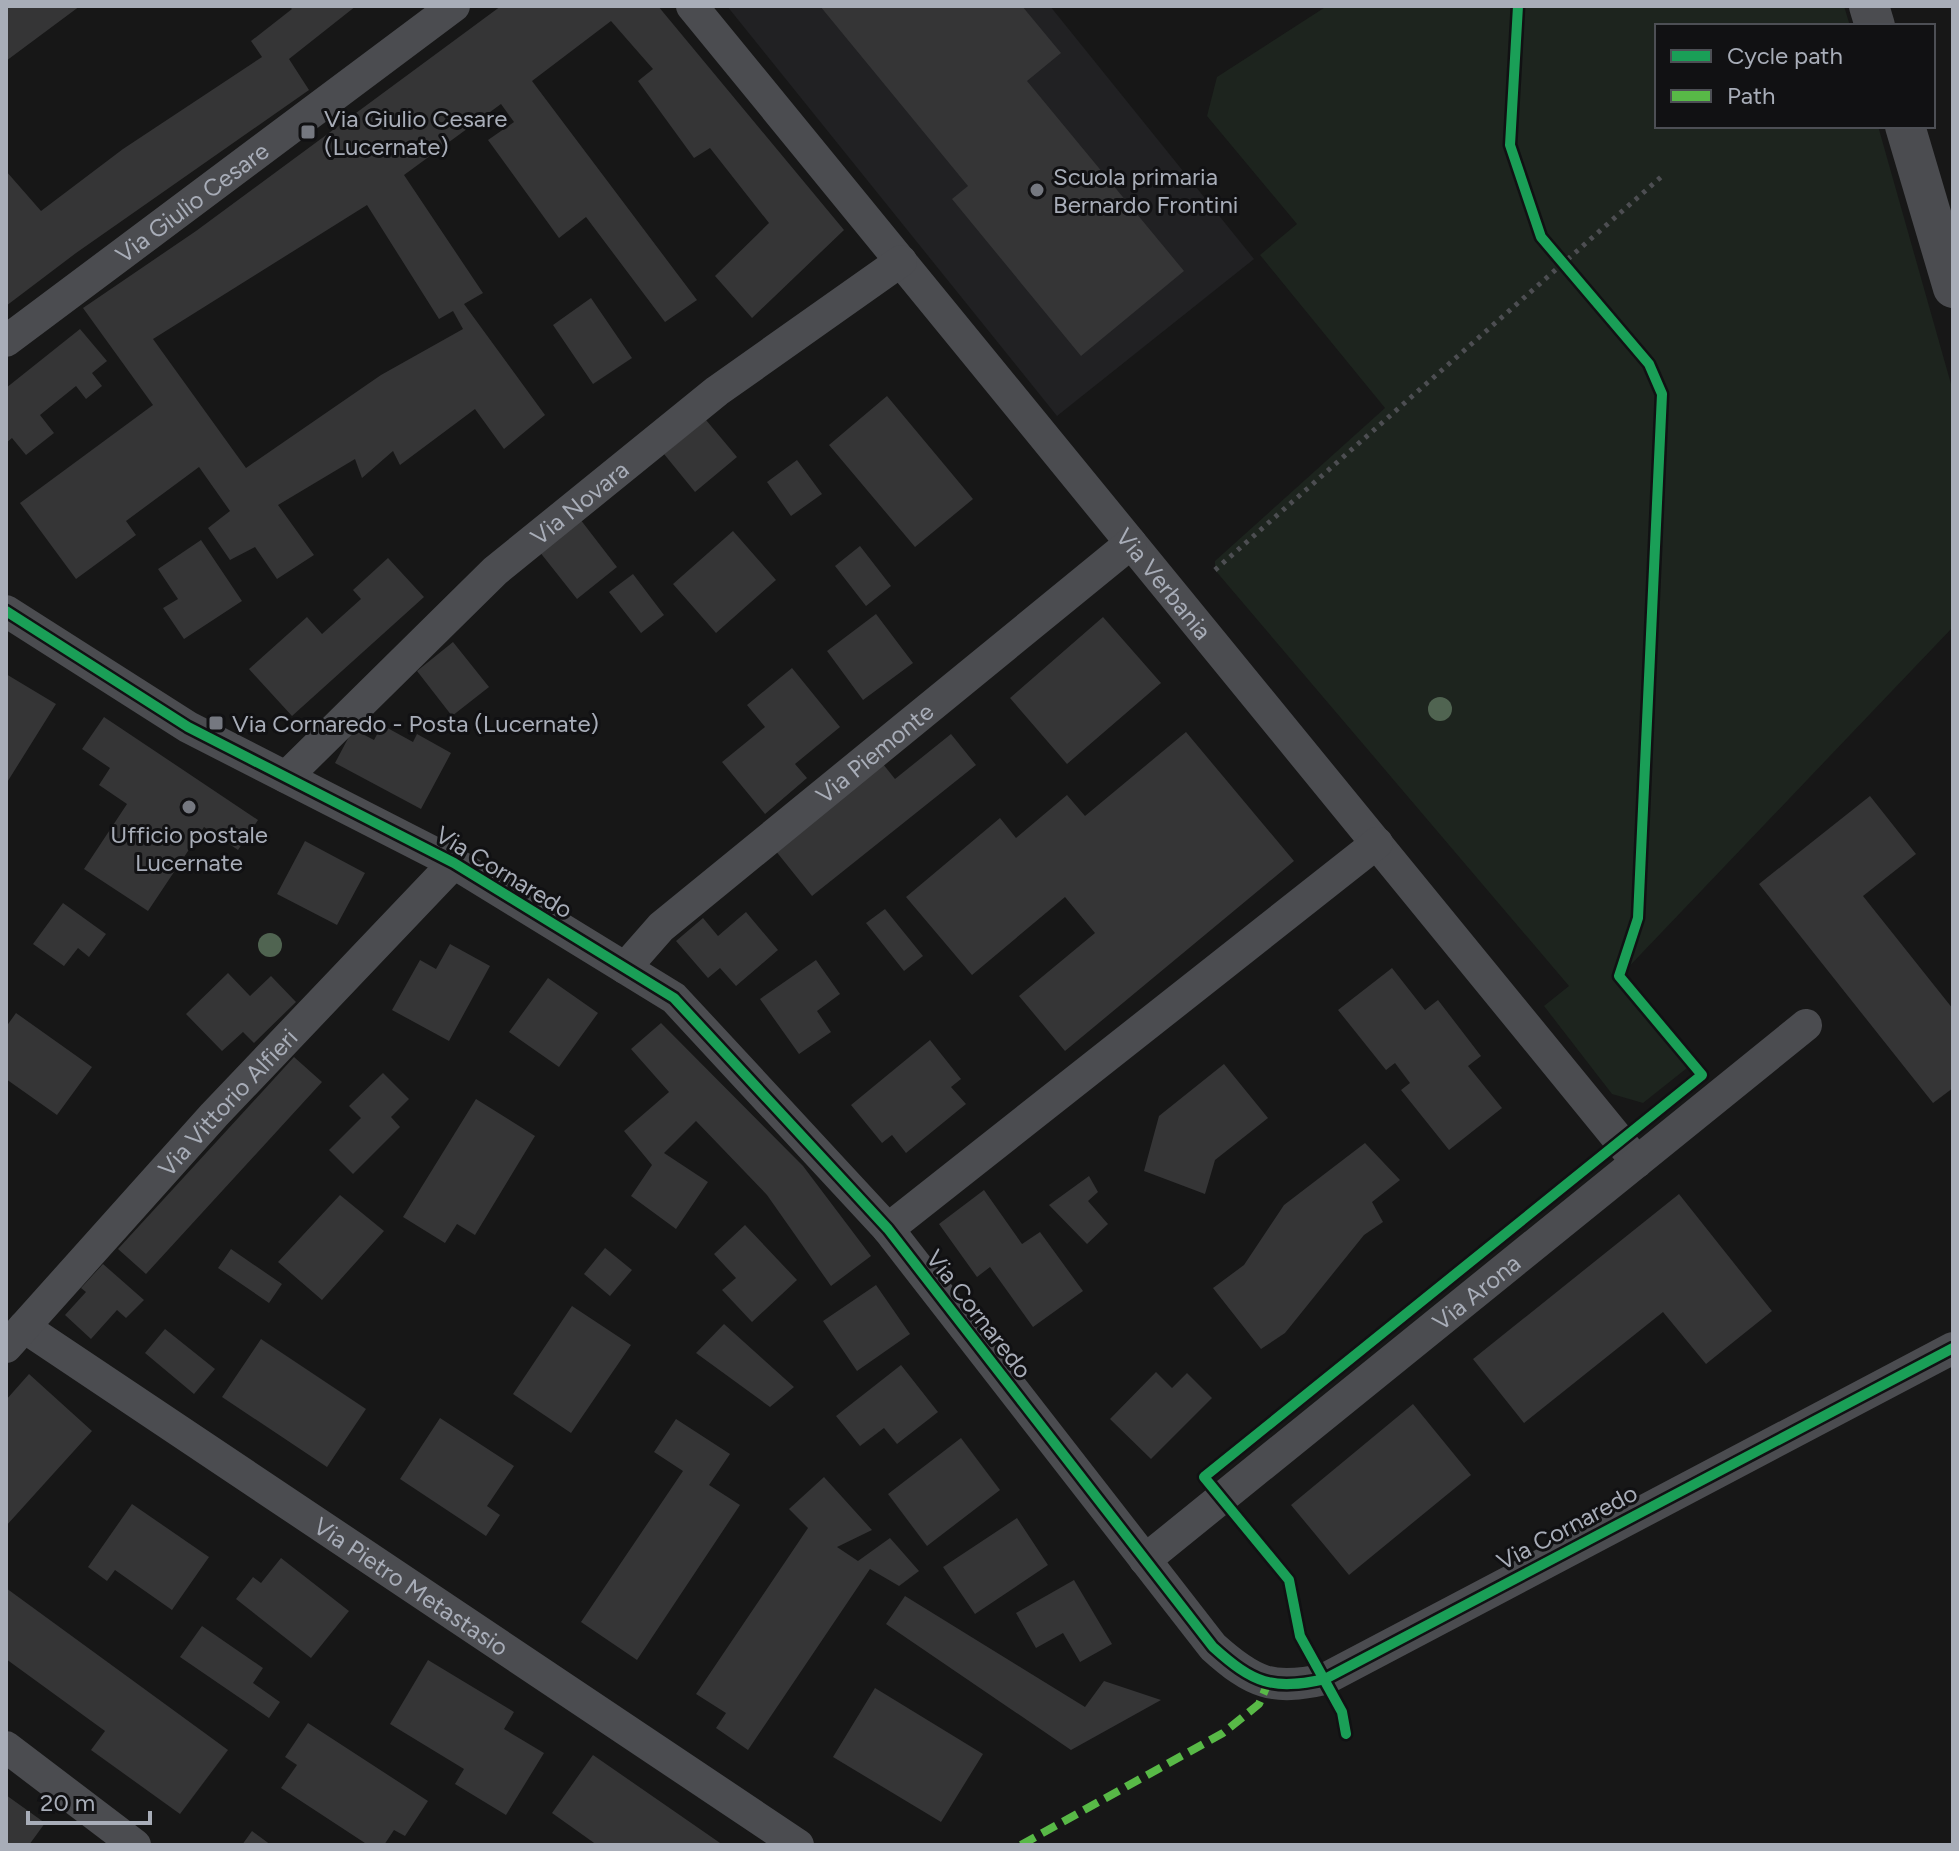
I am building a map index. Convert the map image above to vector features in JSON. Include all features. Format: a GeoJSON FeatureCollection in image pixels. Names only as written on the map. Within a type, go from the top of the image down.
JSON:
{"type":"FeatureCollection","features":[{"type":"Feature","properties":{"kind":"street","name":"Via Giulio Cesare"},"geometry":{"type":"LineString","coordinates":[[6,341],[454,6]]}},
{"type":"Feature","properties":{"kind":"street","name":"Via Verbania"},"geometry":{"type":"LineString","coordinates":[[692,6],[1637,1162]]}},
{"type":"Feature","properties":{"kind":"street"},"geometry":{"type":"LineString","coordinates":[[1906,128],[1953,288]]}},
{"type":"Feature","properties":{"kind":"street","name":"Via Novara"},"geometry":{"type":"LineString","coordinates":[[286,777],[495,571],[717,391],[901,261]]}},
{"type":"Feature","properties":{"kind":"street","name":"Via Piemonte"},"geometry":{"type":"LineString","coordinates":[[625,968],[661,927],[1131,543]]}},
{"type":"Feature","properties":{"kind":"street","name":"Via Cornaredo"},"geometry":{"type":"LineString","coordinates":[[6,611],[188,727],[454,863],[674,998],[888,1229],[1213,1647],[1238,1670],[1290,1687],[1325,1679],[1939,1354],[1953,1335]]}},
{"type":"Feature","properties":{"kind":"street"},"geometry":{"type":"LineString","coordinates":[[888,1229],[1377,843]]}},
{"type":"Feature","properties":{"kind":"street","name":"Via Vittorio Alfieri"},"geometry":{"type":"LineString","coordinates":[[15,1337],[214,1115],[454,863]]}},
{"type":"Feature","properties":{"kind":"street","name":"Via Arona"},"geometry":{"type":"LineString","coordinates":[[1145,1560],[1806,1025]]}},
{"type":"Feature","properties":{"kind":"street","name":"Via Pietro Metastasio"},"geometry":{"type":"LineString","coordinates":[[15,1337],[798,1845]]}},
{"type":"Feature","properties":{"kind":"street"},"geometry":{"type":"LineString","coordinates":[[6,1747],[135,1845]]}},
{"type":"Feature","properties":{"kind":"path"},"geometry":{"type":"LineString","coordinates":[[1215,570],[1559,259],[1661,177]]}},
{"type":"Feature","properties":{"kind":"path"},"geometry":{"type":"LineString","coordinates":[[1559,259],[1572,275]]}},
{"type":"Feature","properties":{"kind":"shaded area","name":"Scuola primaria Bernardo Frontini"},"geometry":{"type":"Polygon","coordinates":[[[727,6],[1050,6],[1254,259],[1057,416],[727,6]]]}},
{"type":"Feature","properties":{"kind":"shaded area"},"geometry":{"type":"Polygon","coordinates":[[[1327,6],[1844,6],[1849,24],[1655,24],[1655,128],[1879,128],[1953,391],[1953,627],[1620,976],[1687,1068],[1643,1103],[1612,1094],[1544,1006],[1569,986],[1215,570],[1215,561],[1385,408],[1260,255],[1297,224],[1207,116],[1217,77],[1327,6]]]}},
{"type":"Feature","properties":{"kind":"building"},"geometry":{"type":"Polygon","coordinates":[[[6,6],[80,6],[6,61],[6,6]]]}},
{"type":"Feature","properties":{"kind":"building"},"geometry":{"type":"Polygon","coordinates":[[[289,6],[356,6],[289,59],[309,90],[76,253],[6,306],[6,171],[41,211],[123,149],[262,57],[251,41],[292,9],[289,6]]]}},
{"type":"Feature","properties":{"kind":"building"},"geometry":{"type":"Polygon","coordinates":[[[501,6],[658,6],[844,230],[752,318],[715,276],[769,223],[710,148],[694,158],[638,81],[653,69],[611,21],[532,81],[697,300],[665,322],[586,217],[559,238],[488,140],[514,122],[501,104],[404,175],[483,293],[464,304],[545,415],[504,449],[475,409],[400,465],[393,451],[362,478],[355,459],[278,505],[314,555],[277,579],[255,547],[230,560],[208,528],[230,511],[199,467],[126,521],[136,535],[76,579],[20,503],[153,405],[83,308],[196,231],[501,6]],[[367,205],[153,339],[246,468],[381,375],[463,329],[453,311],[439,319],[367,205]]]}},
{"type":"Feature","properties":{"kind":"building"},"geometry":{"type":"Polygon","coordinates":[[[820,6],[1022,6],[1061,53],[1027,81],[1184,271],[1081,356],[952,199],[968,186],[820,6]]]}},
{"type":"Feature","properties":{"kind":"building"},"geometry":{"type":"Polygon","coordinates":[[[591,298],[632,358],[593,384],[553,325],[591,298]]]}},
{"type":"Feature","properties":{"kind":"building"},"geometry":{"type":"Polygon","coordinates":[[[80,329],[107,361],[92,373],[102,386],[86,399],[76,386],[40,415],[54,433],[26,455],[12,438],[6,443],[6,388],[80,329]]]}},
{"type":"Feature","properties":{"kind":"building"},"geometry":{"type":"Polygon","coordinates":[[[887,396],[973,499],[915,547],[829,445],[887,396]]]}},
{"type":"Feature","properties":{"kind":"building"},"geometry":{"type":"Polygon","coordinates":[[[706,420],[737,457],[695,492],[664,454],[706,420]]]}},
{"type":"Feature","properties":{"kind":"building"},"geometry":{"type":"Polygon","coordinates":[[[797,460],[822,494],[791,516],[767,482],[797,460]]]}},
{"type":"Feature","properties":{"kind":"building"},"geometry":{"type":"Polygon","coordinates":[[[580,519],[617,567],[577,599],[539,551],[580,519]]]}},
{"type":"Feature","properties":{"kind":"building"},"geometry":{"type":"Polygon","coordinates":[[[733,531],[776,580],[716,633],[673,584],[733,531]]]}},
{"type":"Feature","properties":{"kind":"building"},"geometry":{"type":"Polygon","coordinates":[[[201,540],[242,601],[184,639],[163,608],[178,599],[158,569],[201,540]]]}},
{"type":"Feature","properties":{"kind":"building"},"geometry":{"type":"Polygon","coordinates":[[[860,546],[891,586],[866,606],[835,566],[860,546]]]}},
{"type":"Feature","properties":{"kind":"building"},"geometry":{"type":"Polygon","coordinates":[[[388,558],[424,597],[292,716],[249,669],[307,617],[322,634],[361,599],[353,590],[388,558]]]}},
{"type":"Feature","properties":{"kind":"building"},"geometry":{"type":"Polygon","coordinates":[[[633,574],[664,615],[641,633],[609,592],[633,574]]]}},
{"type":"Feature","properties":{"kind":"building"},"geometry":{"type":"Polygon","coordinates":[[[876,614],[913,663],[863,700],[827,651],[876,614]]]}},
{"type":"Feature","properties":{"kind":"building"},"geometry":{"type":"Polygon","coordinates":[[[1103,617],[1161,683],[1067,764],[1010,698],[1103,617]]]}},
{"type":"Feature","properties":{"kind":"building"},"geometry":{"type":"Polygon","coordinates":[[[453,642],[489,687],[452,716],[417,671],[453,642]]]}},
{"type":"Feature","properties":{"kind":"building"},"geometry":{"type":"Polygon","coordinates":[[[792,668],[840,727],[795,764],[807,778],[765,814],[722,762],[765,727],[747,705],[792,668]]]}},
{"type":"Feature","properties":{"kind":"building"},"geometry":{"type":"Polygon","coordinates":[[[6,674],[56,704],[6,784],[6,674]]]}},
{"type":"Feature","properties":{"kind":"building"},"geometry":{"type":"Polygon","coordinates":[[[104,717],[258,820],[238,850],[204,827],[148,911],[84,869],[127,804],[99,785],[110,768],[82,749],[104,717]]]}},
{"type":"Feature","properties":{"kind":"building"},"geometry":{"type":"Polygon","coordinates":[[[382,725],[413,742],[417,734],[451,753],[421,809],[335,763],[353,729],[374,740],[382,725]]]}},
{"type":"Feature","properties":{"kind":"building"},"geometry":{"type":"Polygon","coordinates":[[[1186,732],[1294,861],[1065,1051],[1019,996],[1095,933],[1065,897],[972,975],[906,897],[1000,818],[1016,838],[1067,795],[1085,816],[1186,732]]]}},
{"type":"Feature","properties":{"kind":"building"},"geometry":{"type":"Polygon","coordinates":[[[951,734],[976,765],[812,896],[775,850],[883,764],[895,779],[951,734]]]}},
{"type":"Feature","properties":{"kind":"building"},"geometry":{"type":"Polygon","coordinates":[[[1870,796],[1916,854],[1863,896],[1953,1009],[1953,1088],[1933,1103],[1759,884],[1870,796]]]}},
{"type":"Feature","properties":{"kind":"building"},"geometry":{"type":"Polygon","coordinates":[[[305,841],[365,873],[337,925],[277,894],[305,841]]]}},
{"type":"Feature","properties":{"kind":"building"},"geometry":{"type":"Polygon","coordinates":[[[63,903],[106,934],[89,957],[78,948],[64,966],[33,944],[63,903]]]}},
{"type":"Feature","properties":{"kind":"building"},"geometry":{"type":"Polygon","coordinates":[[[885,909],[923,956],[904,971],[866,923],[885,909]]]}},
{"type":"Feature","properties":{"kind":"building"},"geometry":{"type":"Polygon","coordinates":[[[746,912],[778,950],[736,986],[720,968],[708,978],[676,941],[703,918],[718,936],[746,912]]]}},
{"type":"Feature","properties":{"kind":"building"},"geometry":{"type":"Polygon","coordinates":[[[450,944],[490,966],[449,1041],[392,1010],[420,960],[436,969],[450,944]]]}},
{"type":"Feature","properties":{"kind":"building"},"geometry":{"type":"Polygon","coordinates":[[[816,960],[840,994],[817,1011],[831,1032],[799,1054],[760,999],[816,960]]]}},
{"type":"Feature","properties":{"kind":"building"},"geometry":{"type":"Polygon","coordinates":[[[1392,968],[1425,1010],[1438,1000],[1481,1056],[1468,1066],[1502,1108],[1449,1150],[1401,1090],[1410,1083],[1395,1063],[1386,1070],[1338,1010],[1392,968]]]}},
{"type":"Feature","properties":{"kind":"building"},"geometry":{"type":"Polygon","coordinates":[[[228,973],[250,996],[271,976],[296,1002],[254,1043],[243,1032],[222,1051],[186,1014],[228,973]]]}},
{"type":"Feature","properties":{"kind":"building"},"geometry":{"type":"Polygon","coordinates":[[[548,978],[598,1013],[559,1067],[509,1032],[548,978]]]}},
{"type":"Feature","properties":{"kind":"building"},"geometry":{"type":"Polygon","coordinates":[[[16,1013],[92,1067],[57,1115],[6,1079],[6,1027],[16,1013]]]}},
{"type":"Feature","properties":{"kind":"building"},"geometry":{"type":"Polygon","coordinates":[[[661,1023],[803,1166],[871,1256],[831,1286],[767,1195],[696,1121],[664,1153],[708,1182],[676,1229],[631,1196],[652,1165],[624,1131],[669,1092],[631,1049],[661,1023]]]}},
{"type":"Feature","properties":{"kind":"building"},"geometry":{"type":"Polygon","coordinates":[[[930,1040],[961,1079],[951,1087],[966,1104],[906,1153],[892,1135],[882,1143],[851,1105],[930,1040]]]}},
{"type":"Feature","properties":{"kind":"building"},"geometry":{"type":"Polygon","coordinates":[[[294,1057],[322,1082],[146,1274],[118,1249],[294,1057]]]}},
{"type":"Feature","properties":{"kind":"building"},"geometry":{"type":"Polygon","coordinates":[[[1224,1064],[1268,1118],[1215,1160],[1205,1194],[1144,1171],[1159,1116],[1224,1064]]]}},
{"type":"Feature","properties":{"kind":"building"},"geometry":{"type":"Polygon","coordinates":[[[383,1073],[409,1099],[391,1117],[400,1127],[353,1174],[329,1150],[361,1118],[349,1106],[383,1073]]]}},
{"type":"Feature","properties":{"kind":"building"},"geometry":{"type":"Polygon","coordinates":[[[476,1099],[535,1136],[475,1235],[457,1224],[445,1243],[403,1217],[476,1099]]]}},
{"type":"Feature","properties":{"kind":"building"},"geometry":{"type":"Polygon","coordinates":[[[1365,1143],[1400,1180],[1372,1202],[1383,1222],[1364,1235],[1285,1333],[1261,1349],[1213,1288],[1244,1265],[1284,1205],[1365,1143]]]}},
{"type":"Feature","properties":{"kind":"building"},"geometry":{"type":"Polygon","coordinates":[[[1089,1176],[1098,1192],[1088,1201],[1108,1224],[1087,1244],[1049,1205],[1089,1176]]]}},
{"type":"Feature","properties":{"kind":"building"},"geometry":{"type":"Polygon","coordinates":[[[984,1190],[1022,1244],[1040,1232],[1083,1291],[1033,1327],[990,1267],[977,1277],[939,1224],[984,1190]]]}},
{"type":"Feature","properties":{"kind":"building"},"geometry":{"type":"Polygon","coordinates":[[[1679,1194],[1772,1311],[1706,1364],[1663,1312],[1524,1423],[1473,1359],[1679,1194]]]}},
{"type":"Feature","properties":{"kind":"building"},"geometry":{"type":"Polygon","coordinates":[[[340,1195],[384,1231],[322,1300],[278,1262],[340,1195]]]}},
{"type":"Feature","properties":{"kind":"building"},"geometry":{"type":"Polygon","coordinates":[[[745,1225],[797,1280],[752,1322],[722,1290],[736,1278],[714,1254],[745,1225]]]}},
{"type":"Feature","properties":{"kind":"building"},"geometry":{"type":"Polygon","coordinates":[[[605,1248],[632,1270],[610,1296],[584,1274],[605,1248]]]}},
{"type":"Feature","properties":{"kind":"building"},"geometry":{"type":"Polygon","coordinates":[[[231,1249],[282,1284],[269,1303],[218,1268],[231,1249]]]}},
{"type":"Feature","properties":{"kind":"building"},"geometry":{"type":"Polygon","coordinates":[[[103,1264],[144,1300],[126,1318],[117,1310],[91,1339],[65,1315],[86,1292],[81,1288],[103,1264]]]}},
{"type":"Feature","properties":{"kind":"building"},"geometry":{"type":"Polygon","coordinates":[[[876,1285],[910,1334],[857,1371],[823,1321],[876,1285]]]}},
{"type":"Feature","properties":{"kind":"building"},"geometry":{"type":"Polygon","coordinates":[[[572,1306],[631,1345],[571,1433],[513,1394],[572,1306]]]}},
{"type":"Feature","properties":{"kind":"building"},"geometry":{"type":"Polygon","coordinates":[[[724,1324],[794,1387],[770,1407],[696,1353],[724,1324]]]}},
{"type":"Feature","properties":{"kind":"building"},"geometry":{"type":"Polygon","coordinates":[[[165,1329],[215,1369],[194,1394],[145,1353],[165,1329]]]}},
{"type":"Feature","properties":{"kind":"building"},"geometry":{"type":"Polygon","coordinates":[[[261,1339],[366,1409],[327,1467],[222,1397],[261,1339]]]}},
{"type":"Feature","properties":{"kind":"building"},"geometry":{"type":"Polygon","coordinates":[[[901,1365],[938,1412],[897,1444],[884,1428],[860,1446],[836,1416],[901,1365]]]}},
{"type":"Feature","properties":{"kind":"building"},"geometry":{"type":"Polygon","coordinates":[[[1156,1372],[1172,1388],[1187,1373],[1212,1398],[1151,1459],[1110,1419],[1156,1372]]]}},
{"type":"Feature","properties":{"kind":"building"},"geometry":{"type":"Polygon","coordinates":[[[29,1374],[92,1431],[6,1526],[6,1400],[29,1374]]]}},
{"type":"Feature","properties":{"kind":"building"},"geometry":{"type":"Polygon","coordinates":[[[1413,1404],[1471,1475],[1349,1575],[1291,1505],[1413,1404]]]}},
{"type":"Feature","properties":{"kind":"building"},"geometry":{"type":"Polygon","coordinates":[[[440,1418],[514,1466],[487,1506],[500,1515],[486,1536],[400,1479],[440,1418]]]}},
{"type":"Feature","properties":{"kind":"building"},"geometry":{"type":"Polygon","coordinates":[[[676,1419],[730,1454],[709,1485],[740,1505],[637,1660],[581,1622],[683,1471],[654,1452],[676,1419]]]}},
{"type":"Feature","properties":{"kind":"building"},"geometry":{"type":"Polygon","coordinates":[[[961,1438],[1000,1490],[927,1546],[888,1494],[961,1438]]]}},
{"type":"Feature","properties":{"kind":"building"},"geometry":{"type":"Polygon","coordinates":[[[824,1477],[872,1530],[837,1547],[858,1561],[890,1538],[919,1571],[899,1586],[870,1569],[748,1750],[716,1728],[726,1713],[696,1694],[808,1528],[789,1509],[824,1477]]]}},
{"type":"Feature","properties":{"kind":"building"},"geometry":{"type":"Polygon","coordinates":[[[132,1504],[209,1557],[172,1610],[115,1570],[107,1581],[88,1567],[132,1504]]]}},
{"type":"Feature","properties":{"kind":"building"},"geometry":{"type":"Polygon","coordinates":[[[1017,1518],[1048,1565],[975,1614],[943,1567],[1017,1518]]]}},
{"type":"Feature","properties":{"kind":"building"},"geometry":{"type":"Polygon","coordinates":[[[281,1558],[349,1611],[311,1658],[236,1599],[253,1577],[261,1583],[281,1558]]]}},
{"type":"Feature","properties":{"kind":"building"},"geometry":{"type":"Polygon","coordinates":[[[1074,1580],[1112,1644],[1080,1662],[1063,1633],[1036,1648],[1016,1613],[1074,1580]]]}},
{"type":"Feature","properties":{"kind":"building"},"geometry":{"type":"Polygon","coordinates":[[[6,1588],[228,1750],[180,1814],[91,1750],[105,1731],[6,1659],[6,1588]]]}},
{"type":"Feature","properties":{"kind":"building"},"geometry":{"type":"Polygon","coordinates":[[[905,1596],[1085,1707],[1104,1681],[1161,1700],[1071,1750],[886,1624],[905,1596]]]}},
{"type":"Feature","properties":{"kind":"building"},"geometry":{"type":"Polygon","coordinates":[[[202,1626],[263,1668],[253,1683],[280,1702],[269,1718],[180,1657],[202,1626]]]}},
{"type":"Feature","properties":{"kind":"building"},"geometry":{"type":"Polygon","coordinates":[[[428,1660],[514,1712],[504,1729],[544,1753],[506,1815],[455,1784],[464,1769],[390,1724],[428,1660]]]}},
{"type":"Feature","properties":{"kind":"building"},"geometry":{"type":"Polygon","coordinates":[[[875,1688],[983,1754],[941,1822],[833,1757],[875,1688]]]}},
{"type":"Feature","properties":{"kind":"building"},"geometry":{"type":"Polygon","coordinates":[[[308,1723],[428,1801],[405,1836],[394,1830],[384,1845],[368,1845],[281,1788],[297,1765],[285,1757],[308,1723]]]}},
{"type":"Feature","properties":{"kind":"building"},"geometry":{"type":"Polygon","coordinates":[[[593,1755],[723,1845],[597,1845],[552,1813],[593,1755]]]}},
{"type":"Feature","properties":{"kind":"building"},"geometry":{"type":"Polygon","coordinates":[[[6,1795],[45,1823],[29,1845],[6,1845],[6,1795]]]}},
{"type":"Feature","properties":{"kind":"building"},"geometry":{"type":"Polygon","coordinates":[[[252,1831],[271,1845],[242,1845],[252,1831]]]}},
{"type":"Feature","properties":{"kind":"marked path"},"geometry":{"type":"LineString","coordinates":[[1021,1845],[1223,1733],[1259,1704],[1268,1683]]}},
{"type":"Feature","properties":{"kind":"cycle path"},"geometry":{"type":"LineString","coordinates":[[1346,1734],[1342,1712],[1300,1636],[1289,1580],[1204,1477],[1702,1075],[1619,976],[1638,918],[1662,394],[1649,364],[1541,237],[1510,145],[1518,6]]}},
{"type":"Feature","properties":{"kind":"cycle path"},"geometry":{"type":"LineString","coordinates":[[6,611],[188,727],[454,863],[674,998],[888,1229],[1213,1647],[1240,1669],[1264,1681],[1291,1684],[1325,1679],[1953,1348]]}},
{"type":"Feature","properties":{"kind":"place","name":"Via Giulio Cesare (Lucernate)"},"geometry":{"type":"Point","coordinates":[308,132]}},
{"type":"Feature","properties":{"kind":"place","name":"Scuola primaria Bernardo Frontini"},"geometry":{"type":"Point","coordinates":[1037,190]}},
{"type":"Feature","properties":{"kind":"place","name":"Via Cornaredo - Posta (Lucernate)"},"geometry":{"type":"Point","coordinates":[216,723]}},
{"type":"Feature","properties":{"kind":"place","name":"Ufficio postale Lucernate"},"geometry":{"type":"Point","coordinates":[189,807]}}]}
